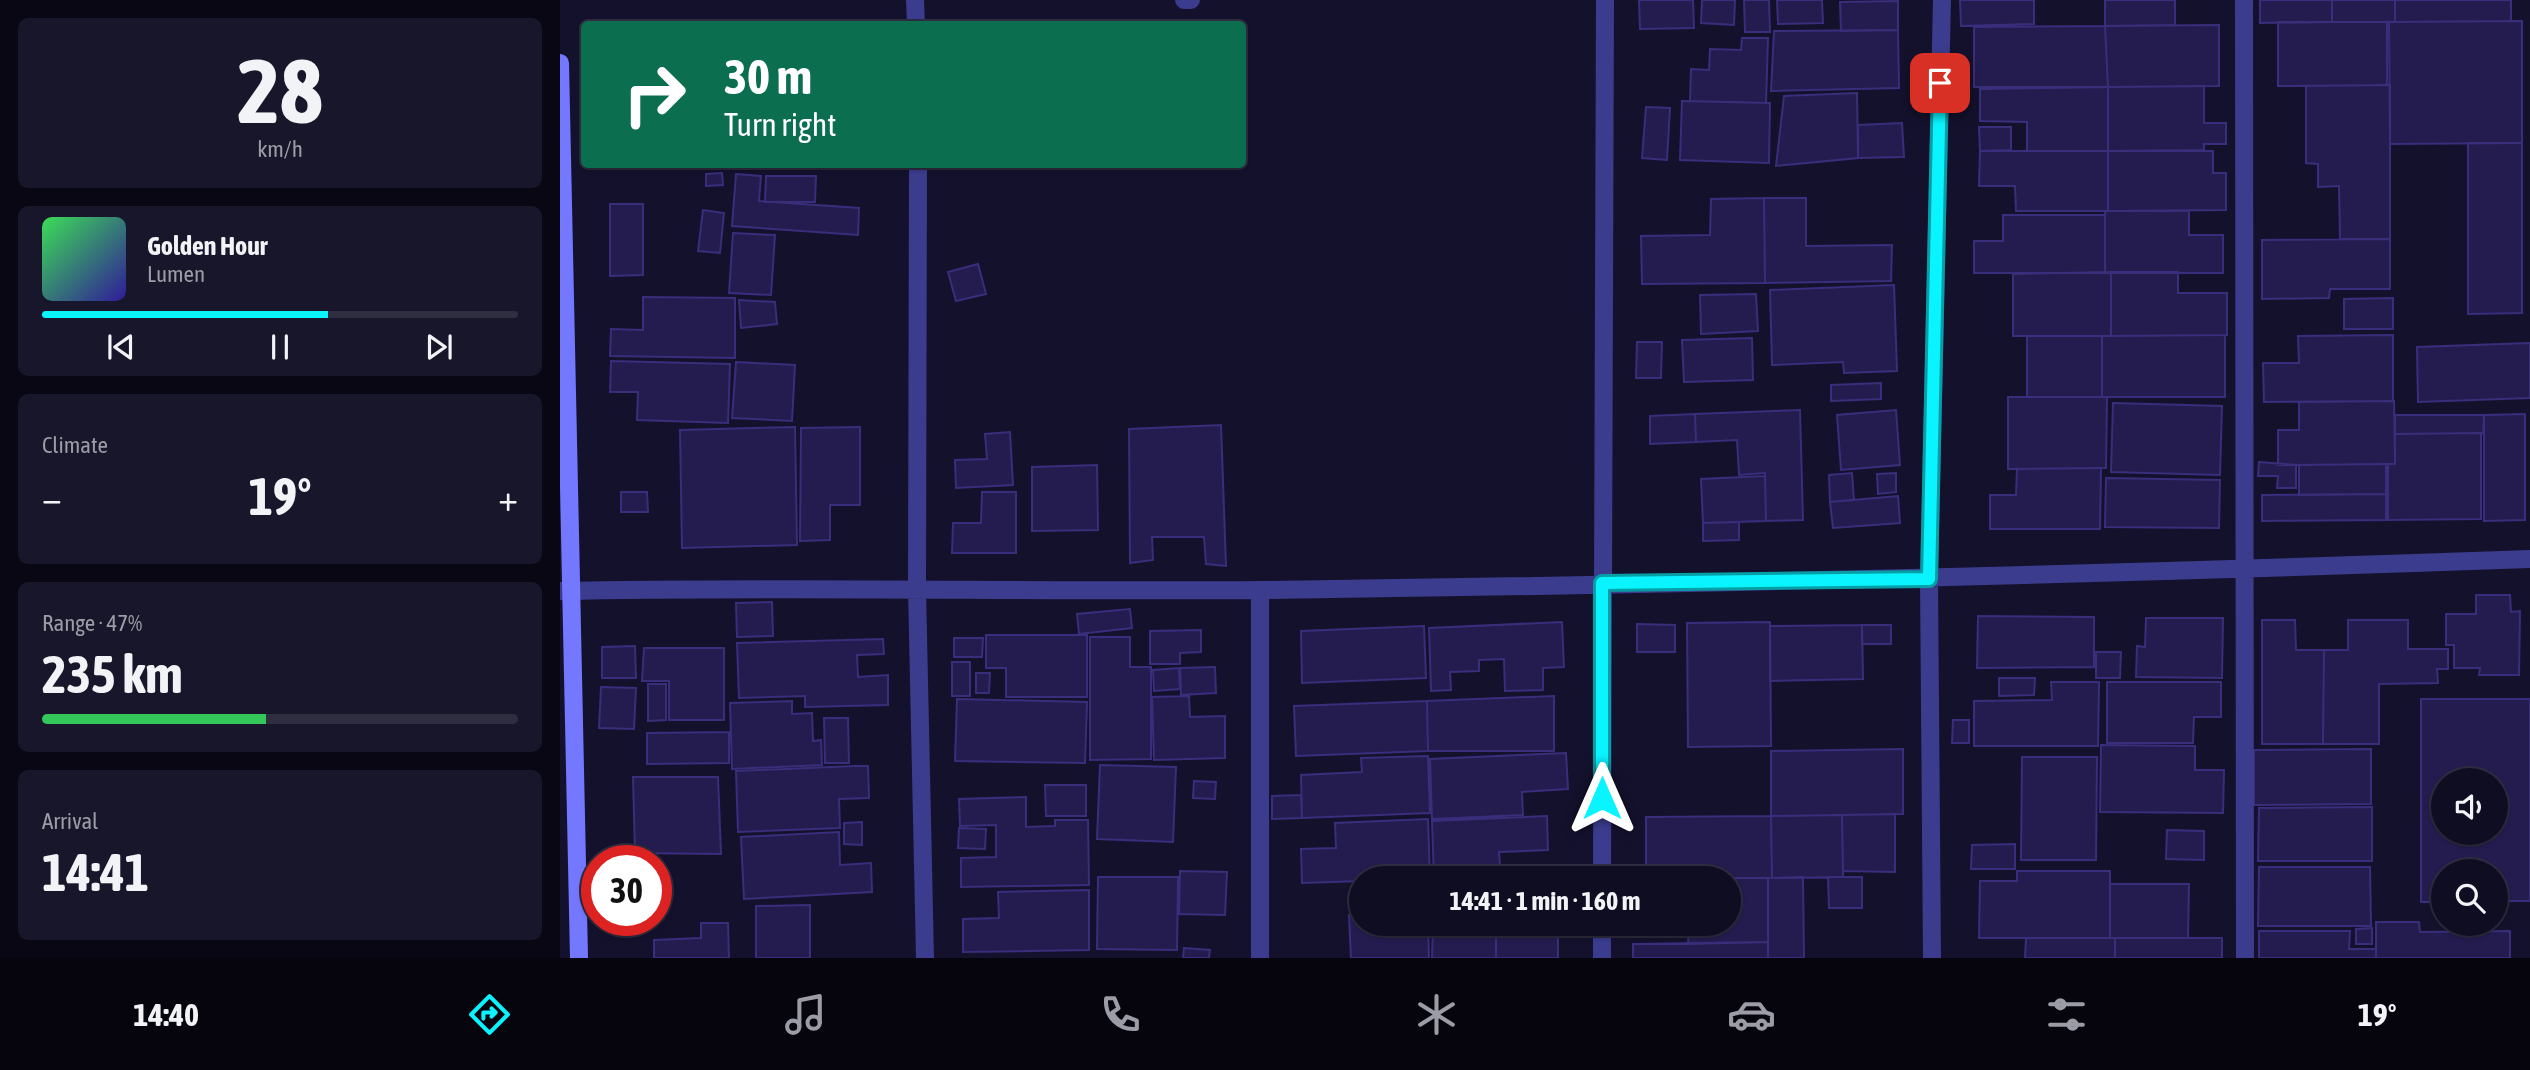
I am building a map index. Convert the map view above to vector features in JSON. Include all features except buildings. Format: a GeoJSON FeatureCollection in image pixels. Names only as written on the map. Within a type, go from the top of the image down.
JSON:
{"type":"FeatureCollection","features":[{"type":"Feature","properties":{"kind":"street"},"geometry":{"type":"LineString","coordinates":[[915,0],[916,21]]}},
{"type":"Feature","properties":{"kind":"street"},"geometry":{"type":"LineString","coordinates":[[1184,0],[1191,0]]}},
{"type":"Feature","properties":{"kind":"street"},"geometry":{"type":"LineString","coordinates":[[1602,866],[1605,0]]}},
{"type":"Feature","properties":{"kind":"street"},"geometry":{"type":"LineString","coordinates":[[1932,958],[1929,579],[1942,0]]}},
{"type":"Feature","properties":{"kind":"street"},"geometry":{"type":"LineString","coordinates":[[2244,0],[2245,958]]}},
{"type":"Feature","properties":{"kind":"street"},"geometry":{"type":"LineString","coordinates":[[560,63],[566,591],[579,958]]}},
{"type":"Feature","properties":{"kind":"street"},"geometry":{"type":"LineString","coordinates":[[918,168],[918,588],[925,958]]}},
{"type":"Feature","properties":{"kind":"street"},"geometry":{"type":"LineString","coordinates":[[566,591],[918,588],[1260,590],[1929,579],[2530,559]]}},
{"type":"Feature","properties":{"kind":"street"},"geometry":{"type":"LineString","coordinates":[[1260,590],[1260,958]]}},
{"type":"Feature","properties":{"kind":"street"},"geometry":{"type":"LineString","coordinates":[[1602,936],[1602,958]]}},
{"type":"Feature","properties":{"kind":"route"},"geometry":{"type":"LineString","coordinates":[[1602,798],[1602,583],[1929,579],[1940,83]]}}]}
